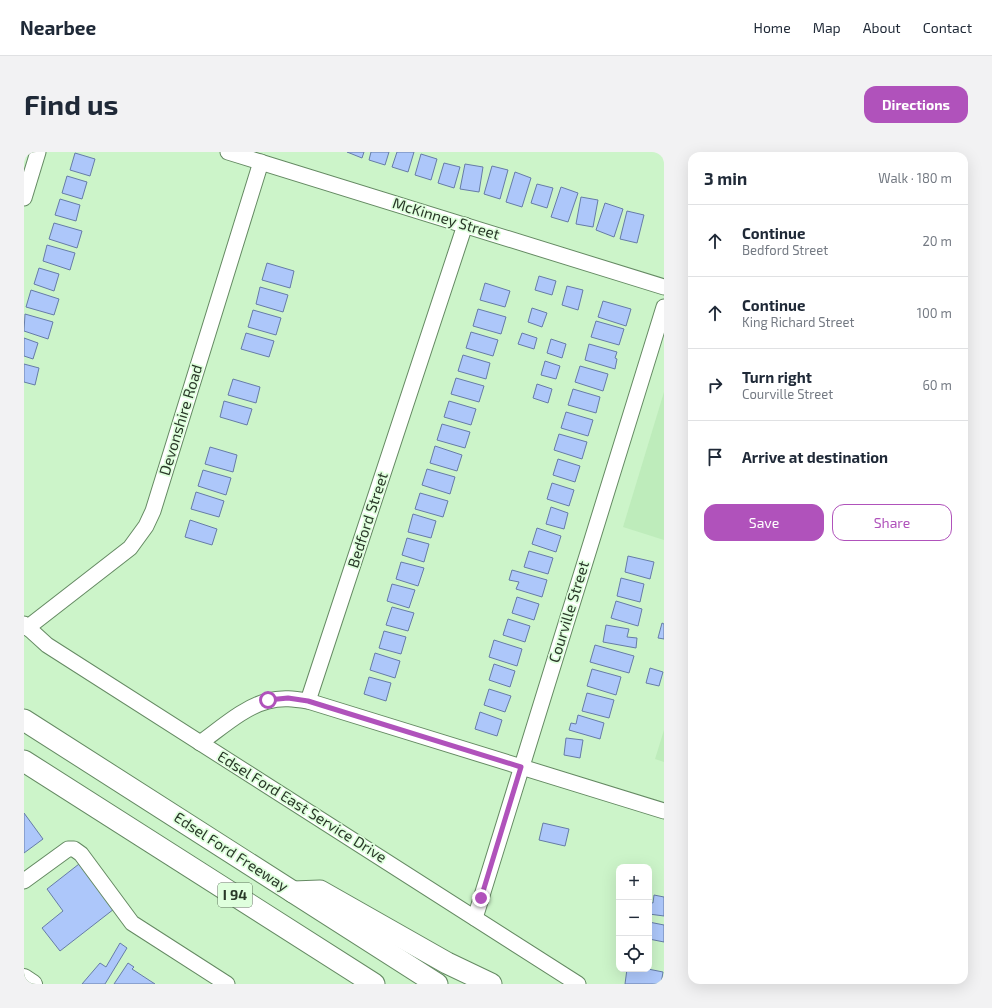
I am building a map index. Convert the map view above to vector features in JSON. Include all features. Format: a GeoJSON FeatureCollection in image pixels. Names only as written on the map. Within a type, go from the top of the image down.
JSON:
{"type":"FeatureCollection","features":[{"type":"Feature","properties":{"kind":"highway","name":"Edsel Ford Freeway"},"geometry":{"type":"LineString","coordinates":[[24,720],[437,984]]}},
{"type":"Feature","properties":{"kind":"highway","name":"I 94"},"geometry":{"type":"LineString","coordinates":[[24,761],[374,984]]}},
{"type":"Feature","properties":{"kind":"highway"},"geometry":{"type":"LineString","coordinates":[[293,892],[320,891],[447,963],[491,984]]}},
{"type":"Feature","properties":{"kind":"main road"},"geometry":{"type":"LineString","coordinates":[[24,978],[33,984]]}},
{"type":"Feature","properties":{"kind":"street"},"geometry":{"type":"LineString","coordinates":[[24,198],[38,152]]}},
{"type":"Feature","properties":{"kind":"street","name":"McKinney Street"},"geometry":{"type":"LineString","coordinates":[[228,152],[664,287]]}},
{"type":"Feature","properties":{"kind":"street","name":"Devonshire Road"},"geometry":{"type":"LineString","coordinates":[[26,626],[130,548],[146,526],[153,511],[261,162]]}},
{"type":"Feature","properties":{"kind":"street","name":"Bedford Street"},"geometry":{"type":"LineString","coordinates":[[308,701],[465,225]]}},
{"type":"Feature","properties":{"kind":"street","name":"Courville Street"},"geometry":{"type":"LineString","coordinates":[[475,918],[664,307]]}},
{"type":"Feature","properties":{"kind":"street","name":"Edsel Ford East Service Drive"},"geometry":{"type":"LineString","coordinates":[[26,626],[47,644],[578,984]]}},
{"type":"Feature","properties":{"kind":"street"},"geometry":{"type":"LineString","coordinates":[[200,743],[250,708],[268,700],[288,698],[308,701],[664,811]]}},
{"type":"Feature","properties":{"kind":"street"},"geometry":{"type":"LineString","coordinates":[[24,881],[68,849],[74,849],[81,854],[132,922],[227,984]]}},
{"type":"Feature","properties":{"kind":"shaded area"},"geometry":{"type":"Polygon","coordinates":[[[664,392],[664,540],[623,527],[664,392]]]}},
{"type":"Feature","properties":{"kind":"shaded area"},"geometry":{"type":"Polygon","coordinates":[[[664,730],[664,762],[655,759],[664,730]]]}},
{"type":"Feature","properties":{"kind":"building"},"geometry":{"type":"Polygon","coordinates":[[[347,152],[364,152],[362,158],[347,152]]]}},
{"type":"Feature","properties":{"kind":"building"},"geometry":{"type":"Polygon","coordinates":[[[371,152],[389,152],[385,165],[369,160],[371,152]]]}},
{"type":"Feature","properties":{"kind":"building"},"geometry":{"type":"Polygon","coordinates":[[[397,152],[414,152],[408,172],[392,167],[397,152]]]}},
{"type":"Feature","properties":{"kind":"building"},"geometry":{"type":"Polygon","coordinates":[[[75,153],[95,159],[90,176],[70,170],[75,153]]]}},
{"type":"Feature","properties":{"kind":"building"},"geometry":{"type":"Polygon","coordinates":[[[421,154],[437,159],[431,180],[415,175],[421,154]]]}},
{"type":"Feature","properties":{"kind":"building"},"geometry":{"type":"Polygon","coordinates":[[[444,163],[460,167],[454,188],[438,183],[444,163]]]}},
{"type":"Feature","properties":{"kind":"building"},"geometry":{"type":"Polygon","coordinates":[[[465,164],[483,167],[479,192],[460,189],[465,164]]]}},
{"type":"Feature","properties":{"kind":"building"},"geometry":{"type":"Polygon","coordinates":[[[492,166],[508,170],[500,199],[484,194],[492,166]]]}},
{"type":"Feature","properties":{"kind":"building"},"geometry":{"type":"Polygon","coordinates":[[[515,172],[531,178],[522,207],[506,202],[515,172]]]}},
{"type":"Feature","properties":{"kind":"building"},"geometry":{"type":"Polygon","coordinates":[[[67,176],[87,182],[82,199],[62,193],[67,176]]]}},
{"type":"Feature","properties":{"kind":"building"},"geometry":{"type":"Polygon","coordinates":[[[537,184],[553,188],[547,208],[531,203],[537,184]]]}},
{"type":"Feature","properties":{"kind":"building"},"geometry":{"type":"Polygon","coordinates":[[[561,187],[578,193],[568,222],[551,217],[561,187]]]}},
{"type":"Feature","properties":{"kind":"building"},"geometry":{"type":"Polygon","coordinates":[[[581,197],[598,200],[593,227],[576,224],[581,197]]]}},
{"type":"Feature","properties":{"kind":"building"},"geometry":{"type":"Polygon","coordinates":[[[60,199],[80,205],[76,221],[55,215],[60,199]]]}},
{"type":"Feature","properties":{"kind":"building"},"geometry":{"type":"Polygon","coordinates":[[[605,203],[623,209],[614,237],[596,230],[605,203]]]}},
{"type":"Feature","properties":{"kind":"building"},"geometry":{"type":"Polygon","coordinates":[[[627,211],[644,215],[637,243],[620,239],[627,211]]]}},
{"type":"Feature","properties":{"kind":"building"},"geometry":{"type":"Polygon","coordinates":[[[54,223],[82,231],[77,248],[49,239],[54,223]]]}},
{"type":"Feature","properties":{"kind":"building"},"geometry":{"type":"Polygon","coordinates":[[[47,245],[75,253],[70,270],[43,261],[47,245]]]}},
{"type":"Feature","properties":{"kind":"building"},"geometry":{"type":"Polygon","coordinates":[[[267,263],[294,271],[290,288],[262,280],[267,263]]]}},
{"type":"Feature","properties":{"kind":"building"},"geometry":{"type":"Polygon","coordinates":[[[39,268],[59,274],[54,291],[34,284],[39,268]]]}},
{"type":"Feature","properties":{"kind":"building"},"geometry":{"type":"Polygon","coordinates":[[[539,276],[556,281],[552,295],[535,290],[539,276]]]}},
{"type":"Feature","properties":{"kind":"building"},"geometry":{"type":"Polygon","coordinates":[[[485,283],[510,291],[505,307],[480,300],[485,283]]]}},
{"type":"Feature","properties":{"kind":"building"},"geometry":{"type":"Polygon","coordinates":[[[567,286],[583,290],[578,310],[562,305],[567,286]]]}},
{"type":"Feature","properties":{"kind":"building"},"geometry":{"type":"Polygon","coordinates":[[[260,287],[288,295],[283,312],[256,304],[260,287]]]}},
{"type":"Feature","properties":{"kind":"building"},"geometry":{"type":"Polygon","coordinates":[[[31,290],[59,299],[54,315],[26,307],[31,290]]]}},
{"type":"Feature","properties":{"kind":"building"},"geometry":{"type":"Polygon","coordinates":[[[603,301],[631,309],[626,326],[598,317],[603,301]]]}},
{"type":"Feature","properties":{"kind":"building"},"geometry":{"type":"Polygon","coordinates":[[[532,308],[547,313],[542,327],[528,322],[532,308]]]}},
{"type":"Feature","properties":{"kind":"building"},"geometry":{"type":"Polygon","coordinates":[[[478,309],[506,317],[501,334],[473,326],[478,309]]]}},
{"type":"Feature","properties":{"kind":"building"},"geometry":{"type":"Polygon","coordinates":[[[253,310],[281,318],[276,335],[248,327],[253,310]]]}},
{"type":"Feature","properties":{"kind":"building"},"geometry":{"type":"Polygon","coordinates":[[[25,314],[53,322],[48,339],[24,331],[25,314]]]}},
{"type":"Feature","properties":{"kind":"building"},"geometry":{"type":"Polygon","coordinates":[[[596,321],[624,329],[619,345],[591,337],[596,321]]]}},
{"type":"Feature","properties":{"kind":"building"},"geometry":{"type":"Polygon","coordinates":[[[471,332],[498,340],[493,356],[466,348],[471,332]]]}},
{"type":"Feature","properties":{"kind":"building"},"geometry":{"type":"Polygon","coordinates":[[[246,333],[274,341],[269,357],[241,349],[246,333]]]}},
{"type":"Feature","properties":{"kind":"building"},"geometry":{"type":"Polygon","coordinates":[[[522,333],[537,338],[534,349],[518,344],[522,333]]]}},
{"type":"Feature","properties":{"kind":"building"},"geometry":{"type":"Polygon","coordinates":[[[24,338],[38,343],[33,359],[24,356],[24,338]]]}},
{"type":"Feature","properties":{"kind":"building"},"geometry":{"type":"Polygon","coordinates":[[[551,339],[566,344],[562,358],[547,353],[551,339]]]}},
{"type":"Feature","properties":{"kind":"building"},"geometry":{"type":"Polygon","coordinates":[[[589,344],[617,352],[615,358],[617,359],[615,369],[585,360],[589,344]]]}},
{"type":"Feature","properties":{"kind":"building"},"geometry":{"type":"Polygon","coordinates":[[[463,355],[490,363],[486,379],[458,371],[463,355]]]}},
{"type":"Feature","properties":{"kind":"building"},"geometry":{"type":"Polygon","coordinates":[[[545,361],[560,366],[556,379],[541,375],[545,361]]]}},
{"type":"Feature","properties":{"kind":"building"},"geometry":{"type":"Polygon","coordinates":[[[24,364],[39,368],[35,385],[24,382],[24,364]]]}},
{"type":"Feature","properties":{"kind":"building"},"geometry":{"type":"Polygon","coordinates":[[[580,366],[608,374],[603,391],[575,382],[580,366]]]}},
{"type":"Feature","properties":{"kind":"building"},"geometry":{"type":"Polygon","coordinates":[[[456,378],[484,386],[479,402],[451,394],[456,378]]]}},
{"type":"Feature","properties":{"kind":"building"},"geometry":{"type":"Polygon","coordinates":[[[233,379],[260,387],[256,403],[228,395],[233,379]]]}},
{"type":"Feature","properties":{"kind":"building"},"geometry":{"type":"Polygon","coordinates":[[[537,384],[552,389],[548,403],[533,398],[537,384]]]}},
{"type":"Feature","properties":{"kind":"building"},"geometry":{"type":"Polygon","coordinates":[[[573,389],[600,397],[596,413],[568,405],[573,389]]]}},
{"type":"Feature","properties":{"kind":"building"},"geometry":{"type":"Polygon","coordinates":[[[224,401],[252,409],[247,425],[220,417],[224,401]]]}},
{"type":"Feature","properties":{"kind":"building"},"geometry":{"type":"Polygon","coordinates":[[[449,401],[476,409],[471,425],[444,417],[449,401]]]}},
{"type":"Feature","properties":{"kind":"building"},"geometry":{"type":"Polygon","coordinates":[[[566,412],[593,420],[588,436],[561,428],[566,412]]]}},
{"type":"Feature","properties":{"kind":"building"},"geometry":{"type":"Polygon","coordinates":[[[442,424],[470,432],[465,448],[437,440],[442,424]]]}},
{"type":"Feature","properties":{"kind":"building"},"geometry":{"type":"Polygon","coordinates":[[[559,434],[587,442],[582,459],[554,450],[559,434]]]}},
{"type":"Feature","properties":{"kind":"building"},"geometry":{"type":"Polygon","coordinates":[[[435,446],[462,455],[457,471],[430,463],[435,446]]]}},
{"type":"Feature","properties":{"kind":"building"},"geometry":{"type":"Polygon","coordinates":[[[210,447],[237,455],[233,472],[205,464],[210,447]]]}},
{"type":"Feature","properties":{"kind":"building"},"geometry":{"type":"Polygon","coordinates":[[[558,459],[580,466],[575,482],[553,475],[558,459]]]}},
{"type":"Feature","properties":{"kind":"building"},"geometry":{"type":"Polygon","coordinates":[[[427,469],[455,477],[450,494],[422,485],[427,469]]]}},
{"type":"Feature","properties":{"kind":"building"},"geometry":{"type":"Polygon","coordinates":[[[203,470],[231,478],[226,495],[198,486],[203,470]]]}},
{"type":"Feature","properties":{"kind":"building"},"geometry":{"type":"Polygon","coordinates":[[[552,483],[574,490],[569,506],[547,499],[552,483]]]}},
{"type":"Feature","properties":{"kind":"building"},"geometry":{"type":"Polygon","coordinates":[[[196,492],[224,501],[219,517],[191,509],[196,492]]]}},
{"type":"Feature","properties":{"kind":"building"},"geometry":{"type":"Polygon","coordinates":[[[420,493],[448,501],[443,517],[415,509],[420,493]]]}},
{"type":"Feature","properties":{"kind":"building"},"geometry":{"type":"Polygon","coordinates":[[[551,507],[568,513],[564,529],[546,524],[551,507]]]}},
{"type":"Feature","properties":{"kind":"building"},"geometry":{"type":"Polygon","coordinates":[[[413,514],[436,521],[431,538],[408,532],[413,514]]]}},
{"type":"Feature","properties":{"kind":"building"},"geometry":{"type":"Polygon","coordinates":[[[190,520],[217,529],[212,545],[185,537],[190,520]]]}},
{"type":"Feature","properties":{"kind":"building"},"geometry":{"type":"Polygon","coordinates":[[[537,528],[561,536],[556,552],[532,544],[537,528]]]}},
{"type":"Feature","properties":{"kind":"building"},"geometry":{"type":"Polygon","coordinates":[[[407,538],[429,544],[424,562],[402,555],[407,538]]]}},
{"type":"Feature","properties":{"kind":"building"},"geometry":{"type":"Polygon","coordinates":[[[529,551],[553,558],[548,574],[524,567],[529,551]]]}},
{"type":"Feature","properties":{"kind":"building"},"geometry":{"type":"Polygon","coordinates":[[[628,556],[654,562],[650,579],[625,572],[628,556]]]}},
{"type":"Feature","properties":{"kind":"building"},"geometry":{"type":"Polygon","coordinates":[[[401,562],[424,568],[418,586],[396,579],[401,562]]]}},
{"type":"Feature","properties":{"kind":"building"},"geometry":{"type":"Polygon","coordinates":[[[512,570],[547,580],[542,597],[516,589],[519,582],[509,580],[512,570]]]}},
{"type":"Feature","properties":{"kind":"building"},"geometry":{"type":"Polygon","coordinates":[[[621,578],[644,584],[640,602],[617,596],[621,578]]]}},
{"type":"Feature","properties":{"kind":"building"},"geometry":{"type":"Polygon","coordinates":[[[392,584],[415,590],[409,608],[387,601],[392,584]]]}},
{"type":"Feature","properties":{"kind":"building"},"geometry":{"type":"Polygon","coordinates":[[[517,597],[539,604],[534,620],[512,613],[517,597]]]}},
{"type":"Feature","properties":{"kind":"building"},"geometry":{"type":"Polygon","coordinates":[[[616,601],[642,609],[638,626],[611,618],[616,601]]]}},
{"type":"Feature","properties":{"kind":"building"},"geometry":{"type":"Polygon","coordinates":[[[392,607],[414,613],[408,631],[386,625],[392,607]]]}},
{"type":"Feature","properties":{"kind":"building"},"geometry":{"type":"Polygon","coordinates":[[[508,619],[530,626],[525,642],[503,635],[508,619]]]}},
{"type":"Feature","properties":{"kind":"building"},"geometry":{"type":"Polygon","coordinates":[[[662,623],[664,624],[664,639],[658,638],[662,623]]]}},
{"type":"Feature","properties":{"kind":"building"},"geometry":{"type":"Polygon","coordinates":[[[606,625],[629,629],[627,637],[637,638],[636,648],[603,642],[606,625]]]}},
{"type":"Feature","properties":{"kind":"building"},"geometry":{"type":"Polygon","coordinates":[[[384,631],[406,637],[401,654],[379,648],[384,631]]]}},
{"type":"Feature","properties":{"kind":"building"},"geometry":{"type":"Polygon","coordinates":[[[494,640],[522,649],[517,666],[489,657],[494,640]]]}},
{"type":"Feature","properties":{"kind":"building"},"geometry":{"type":"Polygon","coordinates":[[[595,645],[634,656],[629,673],[590,662],[595,645]]]}},
{"type":"Feature","properties":{"kind":"building"},"geometry":{"type":"Polygon","coordinates":[[[375,653],[400,661],[395,678],[370,670],[375,653]]]}},
{"type":"Feature","properties":{"kind":"building"},"geometry":{"type":"Polygon","coordinates":[[[494,664],[515,671],[510,687],[489,680],[494,664]]]}},
{"type":"Feature","properties":{"kind":"building"},"geometry":{"type":"Polygon","coordinates":[[[650,668],[663,672],[659,686],[646,683],[650,668]]]}},
{"type":"Feature","properties":{"kind":"building"},"geometry":{"type":"Polygon","coordinates":[[[592,669],[621,677],[616,695],[587,686],[592,669]]]}},
{"type":"Feature","properties":{"kind":"building"},"geometry":{"type":"Polygon","coordinates":[[[369,677],[391,683],[386,701],[364,694],[369,677]]]}},
{"type":"Feature","properties":{"kind":"building"},"geometry":{"type":"Polygon","coordinates":[[[489,689],[511,696],[505,712],[484,705],[489,689]]]}},
{"type":"Feature","properties":{"kind":"building"},"geometry":{"type":"Polygon","coordinates":[[[587,693],[614,700],[609,718],[582,711],[587,693]]]}},
{"type":"Feature","properties":{"kind":"building"},"geometry":{"type":"Polygon","coordinates":[[[480,712],[502,720],[497,736],[475,729],[480,712]]]}},
{"type":"Feature","properties":{"kind":"building"},"geometry":{"type":"Polygon","coordinates":[[[578,715],[604,723],[600,739],[569,730],[571,723],[576,724],[578,715]]]}},
{"type":"Feature","properties":{"kind":"building"},"geometry":{"type":"Polygon","coordinates":[[[566,738],[583,740],[580,758],[564,755],[566,738]]]}},
{"type":"Feature","properties":{"kind":"building"},"geometry":{"type":"Polygon","coordinates":[[[24,813],[43,839],[24,853],[24,813]]]}},
{"type":"Feature","properties":{"kind":"building"},"geometry":{"type":"Polygon","coordinates":[[[543,823],[569,829],[565,846],[539,840],[543,823]]]}},
{"type":"Feature","properties":{"kind":"building"},"geometry":{"type":"Polygon","coordinates":[[[79,864],[114,909],[60,951],[42,928],[63,911],[47,889],[79,864]]]}},
{"type":"Feature","properties":{"kind":"building"},"geometry":{"type":"Polygon","coordinates":[[[654,895],[664,897],[664,916],[652,914],[654,895]]]}},
{"type":"Feature","properties":{"kind":"building"},"geometry":{"type":"Polygon","coordinates":[[[652,923],[664,925],[664,942],[652,940],[652,923]]]}},
{"type":"Feature","properties":{"kind":"building"},"geometry":{"type":"Polygon","coordinates":[[[120,943],[127,948],[105,984],[82,984],[100,963],[106,967],[120,943]]]}},
{"type":"Feature","properties":{"kind":"building"},"geometry":{"type":"Polygon","coordinates":[[[128,963],[134,967],[132,969],[155,984],[114,984],[128,963]]]}},
{"type":"Feature","properties":{"kind":"building"},"geometry":{"type":"Polygon","coordinates":[[[652,970],[663,972],[661,984],[625,984],[627,972],[652,972],[652,970]]]}},
{"type":"Feature","properties":{"kind":"route"},"geometry":{"type":"LineString","coordinates":[[268,700],[288,698],[308,701],[521,767],[481,898]]}}]}
